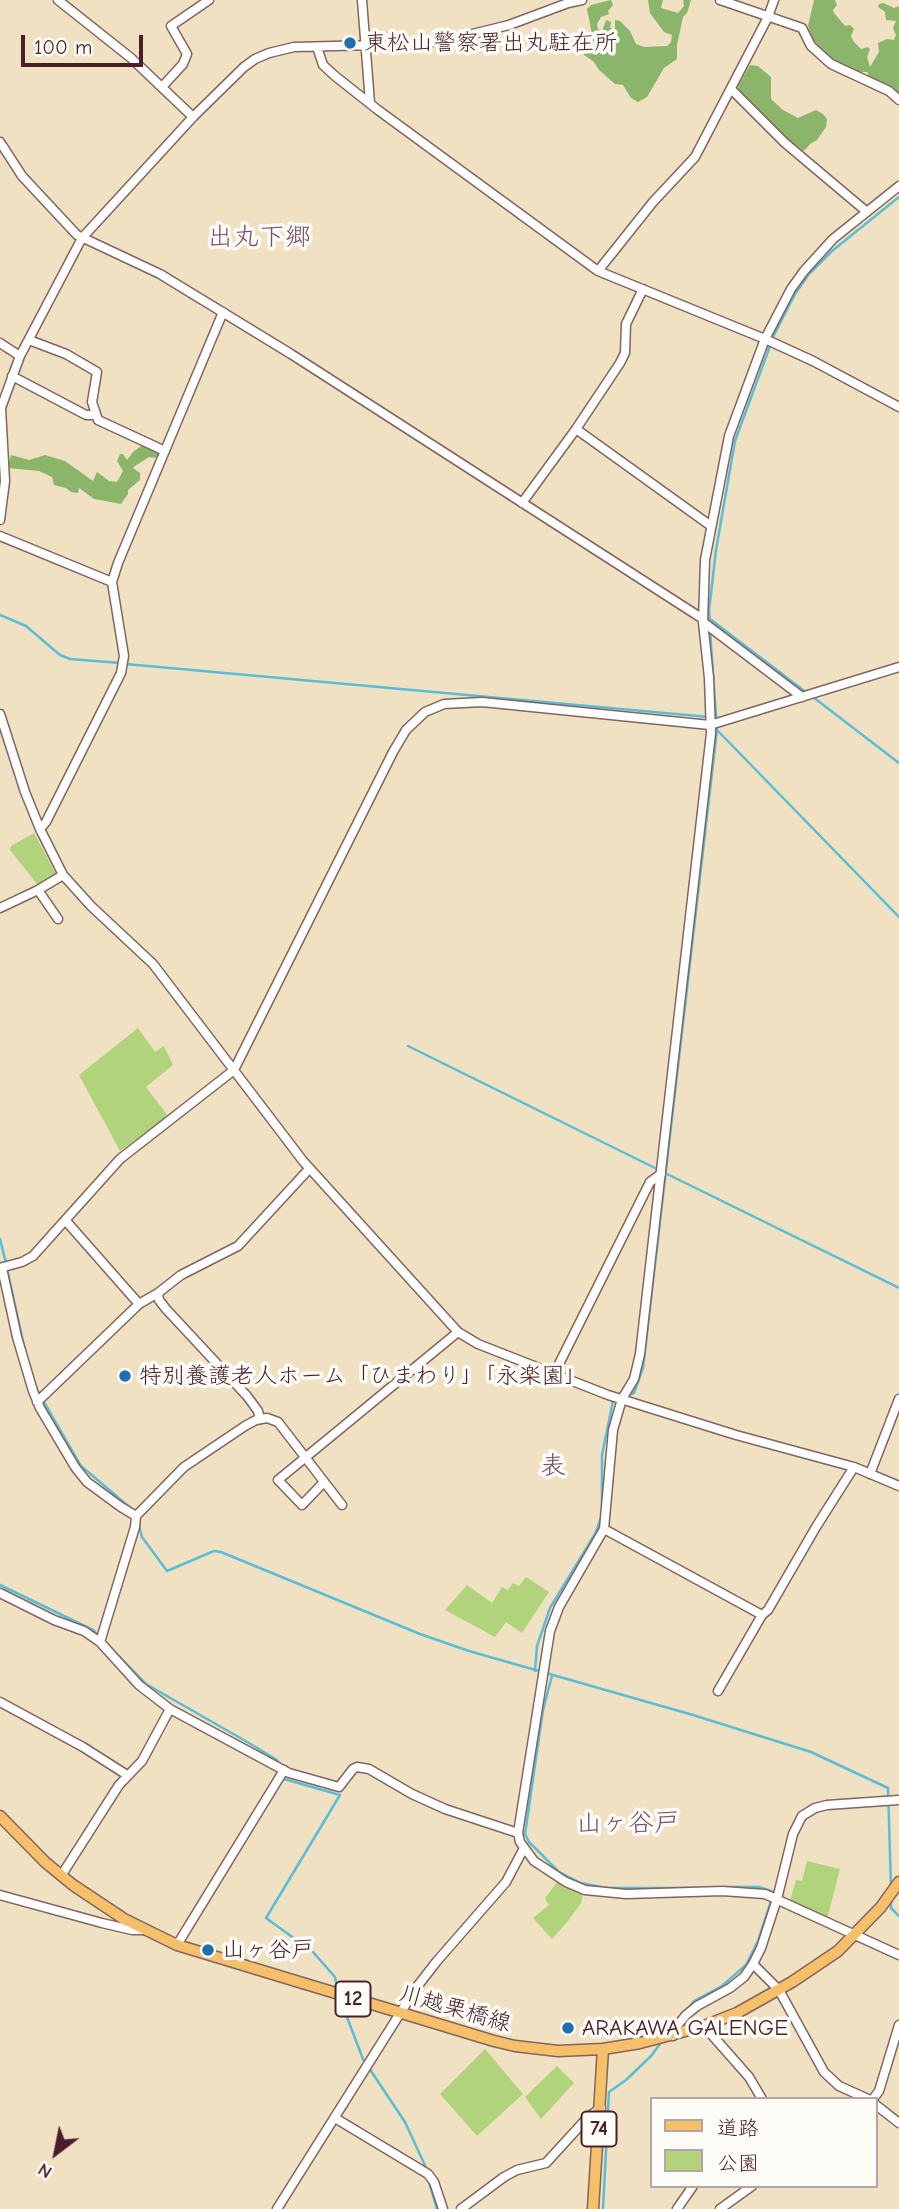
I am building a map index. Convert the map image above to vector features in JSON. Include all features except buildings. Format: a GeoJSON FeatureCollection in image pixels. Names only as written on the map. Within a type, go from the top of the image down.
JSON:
{"type":"FeatureCollection","features":[{"type":"Feature","properties":{"kind":"main road","name":"川越栗橋線"},"geometry":{"type":"LineString","coordinates":[[0,1816],[61,1876],[113,1912],[177,1945],[515,2046],[558,2051],[603,2049],[673,2036],[704,2026],[779,1990],[838,1951],[881,1907],[899,1882]]}},
{"type":"Feature","properties":{"kind":"main road","name":"74"},"geometry":{"type":"LineString","coordinates":[[593,2209],[603,2049]]}},
{"type":"Feature","properties":{"kind":"street"},"geometry":{"type":"LineString","coordinates":[[58,0],[131,58],[193,117]]}},
{"type":"Feature","properties":{"kind":"street"},"geometry":{"type":"LineString","coordinates":[[162,87],[183,64],[187,54],[172,26],[209,0]]}},
{"type":"Feature","properties":{"kind":"street"},"geometry":{"type":"LineString","coordinates":[[362,0],[370,103]]}},
{"type":"Feature","properties":{"kind":"street"},"geometry":{"type":"LineString","coordinates":[[0,519],[5,481],[1,408],[20,356],[82,237],[193,117],[244,67],[255,59],[294,47],[414,44],[482,33],[582,0]]}},
{"type":"Feature","properties":{"kind":"street"},"geometry":{"type":"LineString","coordinates":[[720,0],[802,28],[811,46],[831,64],[889,91],[899,100]]}},
{"type":"Feature","properties":{"kind":"street"},"geometry":{"type":"LineString","coordinates":[[598,271],[653,202],[695,157],[768,17],[774,0]]}},
{"type":"Feature","properties":{"kind":"street"},"geometry":{"type":"LineString","coordinates":[[317,47],[323,65],[370,103],[598,271],[765,339],[813,361],[899,407]]}},
{"type":"Feature","properties":{"kind":"street"},"geometry":{"type":"LineString","coordinates":[[731,89],[785,143],[867,212]]}},
{"type":"Feature","properties":{"kind":"street"},"geometry":{"type":"LineString","coordinates":[[0,142],[22,176],[77,235],[160,274],[523,503],[703,621],[802,697]]}},
{"type":"Feature","properties":{"kind":"street"},"geometry":{"type":"LineString","coordinates":[[899,186],[833,239],[804,271],[782,305],[765,339],[729,436],[705,560],[703,621],[711,733],[640,1354],[634,1379],[622,1399],[610,1452],[604,1528],[559,1607],[550,1631],[518,1833],[524,1848],[534,1861],[566,1882],[585,1889],[626,1894],[722,1891],[765,1894],[899,1955]]}},
{"type":"Feature","properties":{"kind":"street"},"geometry":{"type":"LineString","coordinates":[[523,503],[620,363],[625,353],[626,324],[643,289]]}},
{"type":"Feature","properties":{"kind":"street"},"geometry":{"type":"LineString","coordinates":[[40,829],[121,673],[124,656],[112,582],[223,312]]}},
{"type":"Feature","properties":{"kind":"street"},"geometry":{"type":"LineString","coordinates":[[29,340],[66,354],[97,372],[92,402],[99,420],[165,451]]}},
{"type":"Feature","properties":{"kind":"street"},"geometry":{"type":"LineString","coordinates":[[0,343],[20,356]]}},
{"type":"Feature","properties":{"kind":"street"},"geometry":{"type":"LineString","coordinates":[[12,376],[86,415],[95,415]]}},
{"type":"Feature","properties":{"kind":"street"},"geometry":{"type":"LineString","coordinates":[[576,429],[711,526]]}},
{"type":"Feature","properties":{"kind":"street"},"geometry":{"type":"LineString","coordinates":[[0,536],[112,582]]}},
{"type":"Feature","properties":{"kind":"street"},"geometry":{"type":"LineString","coordinates":[[136,1516],[87,1482],[37,1402],[17,1337],[1,1268],[33,1256],[120,1159],[234,1070],[406,730],[425,712],[444,704],[482,702],[710,725],[899,667]]}},
{"type":"Feature","properties":{"kind":"street"},"geometry":{"type":"LineString","coordinates":[[0,714],[11,753],[40,829],[62,875],[153,964],[309,1169],[458,1332],[478,1344],[622,1399],[854,1468],[899,1486]]}},
{"type":"Feature","properties":{"kind":"street"},"geometry":{"type":"LineString","coordinates":[[0,908],[62,875]]}},
{"type":"Feature","properties":{"kind":"street"},"geometry":{"type":"LineString","coordinates":[[38,890],[58,919]]}},
{"type":"Feature","properties":{"kind":"street"},"geometry":{"type":"LineString","coordinates":[[37,1402],[139,1304],[181,1275],[237,1246],[309,1169]]}},
{"type":"Feature","properties":{"kind":"street"},"geometry":{"type":"LineString","coordinates":[[554,1374],[650,1182],[661,1174]]}},
{"type":"Feature","properties":{"kind":"street"},"geometry":{"type":"LineString","coordinates":[[66,1221],[139,1304]]}},
{"type":"Feature","properties":{"kind":"street"},"geometry":{"type":"LineString","coordinates":[[158,1293],[159,1300],[166,1309],[247,1396],[258,1411],[260,1419]]}},
{"type":"Feature","properties":{"kind":"street"},"geometry":{"type":"LineString","coordinates":[[323,1483],[302,1505],[278,1480],[458,1332]]}},
{"type":"Feature","properties":{"kind":"street"},"geometry":{"type":"LineString","coordinates":[[870,1474],[899,1399]]}},
{"type":"Feature","properties":{"kind":"street"},"geometry":{"type":"LineString","coordinates":[[100,1642],[136,1516],[184,1467],[245,1426],[267,1418],[278,1422],[342,1505]]}},
{"type":"Feature","properties":{"kind":"street"},"geometry":{"type":"LineString","coordinates":[[718,1691],[854,1468]]}},
{"type":"Feature","properties":{"kind":"street"},"geometry":{"type":"LineString","coordinates":[[604,1528],[762,1615]]}},
{"type":"Feature","properties":{"kind":"street"},"geometry":{"type":"LineString","coordinates":[[0,1593],[54,1620],[84,1631],[100,1642],[138,1685],[170,1709],[284,1770],[339,1787],[353,1769],[369,1769],[445,1809],[518,1833]]}},
{"type":"Feature","properties":{"kind":"street"},"geometry":{"type":"LineString","coordinates":[[0,1702],[83,1747],[127,1775]]}},
{"type":"Feature","properties":{"kind":"street"},"geometry":{"type":"LineString","coordinates":[[61,1876],[127,1775],[142,1761],[170,1709]]}},
{"type":"Feature","properties":{"kind":"street"},"geometry":{"type":"LineString","coordinates":[[177,1945],[284,1770]]}},
{"type":"Feature","properties":{"kind":"street"},"geometry":{"type":"LineString","coordinates":[[673,2036],[676,2026],[686,2015],[730,1988],[744,1977],[753,1964],[761,1948],[793,1834],[802,1816],[827,1805],[899,1800]]}},
{"type":"Feature","properties":{"kind":"street"},"geometry":{"type":"LineString","coordinates":[[277,2209],[427,1972],[506,1882],[524,1848]]}},
{"type":"Feature","properties":{"kind":"street"},"geometry":{"type":"LineString","coordinates":[[0,1895],[102,1923],[132,1930],[146,1930]]}},
{"type":"Feature","properties":{"kind":"street"},"geometry":{"type":"LineString","coordinates":[[753,1964],[779,1990],[824,2072],[839,2086],[866,2097]]}},
{"type":"Feature","properties":{"kind":"street"},"geometry":{"type":"LineString","coordinates":[[873,2097],[879,2091],[899,2025]]}},
{"type":"Feature","properties":{"kind":"street"},"geometry":{"type":"LineString","coordinates":[[704,2026],[749,2077],[761,2097]]}},
{"type":"Feature","properties":{"kind":"street"},"geometry":{"type":"LineString","coordinates":[[878,2107],[899,2123]]}},
{"type":"Feature","properties":{"kind":"street"},"geometry":{"type":"LineString","coordinates":[[465,2208],[504,2177],[517,2170],[546,2163],[588,2117],[601,2108]]}},
{"type":"Feature","properties":{"kind":"street"},"geometry":{"type":"LineString","coordinates":[[335,2118],[430,2178],[443,2209]]}},
{"type":"Feature","properties":{"kind":"street"},"geometry":{"type":"LineString","coordinates":[[677,2209],[692,2188]]}},
{"type":"Feature","properties":{"kind":"street"},"geometry":{"type":"LineString","coordinates":[[720,2209],[749,2188]]}},
{"type":"Feature","properties":{"kind":"green space"},"geometry":{"type":"Polygon","coordinates":[[[611,0],[613,5],[608,11],[609,14],[601,17],[597,24],[598,29],[602,34],[605,33],[603,29],[606,20],[611,22],[610,28],[615,29],[615,20],[620,21],[630,31],[636,44],[644,47],[667,46],[672,35],[664,32],[650,13],[648,0],[663,0],[661,8],[678,13],[684,6],[683,0],[691,0],[683,17],[677,59],[664,68],[647,97],[638,102],[631,98],[623,85],[615,84],[584,55],[583,49],[592,34],[587,9],[591,5],[611,0]]]}},
{"type":"Feature","properties":{"kind":"green space"},"geometry":{"type":"Polygon","coordinates":[[[814,0],[835,0],[837,5],[834,13],[845,26],[850,25],[854,29],[851,36],[854,42],[861,49],[870,49],[867,57],[870,67],[879,52],[878,43],[887,39],[894,40],[896,35],[893,28],[896,21],[886,20],[885,12],[878,7],[879,4],[894,8],[899,6],[899,95],[870,78],[867,72],[858,72],[831,59],[813,40],[808,26],[814,0]]]}},
{"type":"Feature","properties":{"kind":"green space"},"geometry":{"type":"Polygon","coordinates":[[[750,65],[758,66],[771,77],[771,99],[783,110],[798,118],[816,110],[827,119],[826,127],[817,140],[806,149],[801,152],[740,94],[738,86],[750,65]]]}},
{"type":"Feature","properties":{"kind":"green space"},"geometry":{"type":"Polygon","coordinates":[[[144,444],[163,452],[155,458],[149,457],[133,468],[140,473],[140,480],[128,490],[121,504],[94,499],[79,488],[78,493],[71,492],[54,485],[52,477],[39,471],[8,468],[11,455],[29,460],[45,455],[65,461],[93,481],[97,472],[109,481],[117,482],[123,471],[117,461],[120,454],[127,460],[144,444]]]}},
{"type":"Feature","properties":{"kind":"green space"},"geometry":{"type":"Polygon","coordinates":[[[34,833],[57,876],[41,885],[38,885],[10,850],[11,846],[34,833]]]}},
{"type":"Feature","properties":{"kind":"green space"},"geometry":{"type":"Polygon","coordinates":[[[138,1028],[155,1052],[164,1046],[173,1065],[146,1087],[168,1116],[120,1151],[79,1075],[138,1028]]]}},
{"type":"Feature","properties":{"kind":"green space"},"geometry":{"type":"Polygon","coordinates":[[[526,1577],[549,1592],[522,1633],[506,1622],[495,1637],[445,1610],[467,1585],[492,1603],[502,1587],[508,1590],[513,1583],[519,1586],[526,1577]]]}},
{"type":"Feature","properties":{"kind":"green space"},"geometry":{"type":"Polygon","coordinates":[[[807,1861],[840,1869],[827,1919],[790,1901],[796,1880],[802,1881],[807,1861]]]}},
{"type":"Feature","properties":{"kind":"green space"},"geometry":{"type":"Polygon","coordinates":[[[558,1881],[583,1893],[581,1903],[552,1939],[533,1918],[549,1905],[545,1898],[558,1881]]]}},
{"type":"Feature","properties":{"kind":"green space"},"geometry":{"type":"Polygon","coordinates":[[[485,2049],[523,2094],[477,2136],[440,2094],[485,2049]]]}},
{"type":"Feature","properties":{"kind":"green space"},"geometry":{"type":"Polygon","coordinates":[[[557,2066],[574,2083],[541,2119],[525,2097],[557,2066]]]}},
{"type":"Feature","properties":{"kind":"waterway"},"geometry":{"type":"LineString","coordinates":[[710,623],[716,550],[735,441],[774,335],[795,294],[809,274],[832,251],[899,197]]}},
{"type":"Feature","properties":{"kind":"waterway"},"geometry":{"type":"LineString","coordinates":[[0,615],[26,626],[60,655],[70,659],[120,663]]}},
{"type":"Feature","properties":{"kind":"waterway"},"geometry":{"type":"LineString","coordinates":[[710,619],[807,693]]}},
{"type":"Feature","properties":{"kind":"waterway"},"geometry":{"type":"LineString","coordinates":[[627,1396],[634,1393],[643,1368],[717,730],[710,630]]}},
{"type":"Feature","properties":{"kind":"waterway"},"geometry":{"type":"LineString","coordinates":[[126,664],[709,717]]}},
{"type":"Feature","properties":{"kind":"waterway"},"geometry":{"type":"LineString","coordinates":[[813,697],[899,763]]}},
{"type":"Feature","properties":{"kind":"waterway"},"geometry":{"type":"LineString","coordinates":[[717,730],[899,917]]}},
{"type":"Feature","properties":{"kind":"waterway"},"geometry":{"type":"LineString","coordinates":[[408,1046],[659,1170]]}},
{"type":"Feature","properties":{"kind":"waterway"},"geometry":{"type":"LineString","coordinates":[[665,1173],[899,1288]]}},
{"type":"Feature","properties":{"kind":"waterway"},"geometry":{"type":"LineString","coordinates":[[0,1239],[6,1263]]}},
{"type":"Feature","properties":{"kind":"waterway"},"geometry":{"type":"LineString","coordinates":[[7,1269],[26,1355]]}},
{"type":"Feature","properties":{"kind":"waterway"},"geometry":{"type":"LineString","coordinates":[[36,1388],[81,1466],[133,1510]]}},
{"type":"Feature","properties":{"kind":"waterway"},"geometry":{"type":"LineString","coordinates":[[602,1505],[602,1455],[613,1401],[617,1400]]}},
{"type":"Feature","properties":{"kind":"waterway"},"geometry":{"type":"LineString","coordinates":[[535,1671],[537,1646],[550,1608],[595,1534],[602,1515]]}},
{"type":"Feature","properties":{"kind":"waterway"},"geometry":{"type":"LineString","coordinates":[[138,1522],[142,1537],[167,1571],[214,1551],[221,1552],[420,1634],[469,1651],[811,1752],[888,1788],[891,1888]]}},
{"type":"Feature","properties":{"kind":"waterway"},"geometry":{"type":"LineString","coordinates":[[0,1585],[93,1630],[146,1684],[277,1760],[279,1766]]}},
{"type":"Feature","properties":{"kind":"waterway"},"geometry":{"type":"LineString","coordinates":[[552,1676],[543,1710],[525,1834],[529,1842],[559,1872],[581,1883],[607,1888],[708,1888]]}},
{"type":"Feature","properties":{"kind":"waterway"},"geometry":{"type":"LineString","coordinates":[[283,1775],[284,1779],[340,1795],[266,1918],[313,1952],[335,1977],[338,1992]]}},
{"type":"Feature","properties":{"kind":"waterway"},"geometry":{"type":"LineString","coordinates":[[687,2010],[694,2001],[722,1986],[746,1965],[758,1941],[774,1892],[759,1887],[725,1887]]}},
{"type":"Feature","properties":{"kind":"waterway"},"geometry":{"type":"LineString","coordinates":[[891,1898],[891,1908],[899,1916]]}},
{"type":"Feature","properties":{"kind":"waterway"},"geometry":{"type":"LineString","coordinates":[[340,1999],[363,2059],[405,2122],[428,2172]]}},
{"type":"Feature","properties":{"kind":"waterway"},"geometry":{"type":"LineString","coordinates":[[603,2209],[609,2092],[651,2056],[663,2040]]}},
{"type":"Feature","properties":{"kind":"waterway"},"geometry":{"type":"LineString","coordinates":[[428,2179],[437,2209]]}},
{"type":"Feature","properties":{"kind":"place","name":"東松山警察署出丸駐在所"},"geometry":{"type":"Point","coordinates":[350,43]}},
{"type":"Feature","properties":{"kind":"place","name":"特別養護老人ホーム「ひまわり」「永楽園」"},"geometry":{"type":"Point","coordinates":[125,1376]}},
{"type":"Feature","properties":{"kind":"place","name":"山ヶ谷戸"},"geometry":{"type":"Point","coordinates":[208,1950]}},
{"type":"Feature","properties":{"kind":"place","name":"ARAKAWA GALENGE"},"geometry":{"type":"Point","coordinates":[568,2028]}},
{"type":"Feature","properties":{"kind":"district","name":"出丸下郷"},"geometry":{"type":"Point","coordinates":[259,238]}},
{"type":"Feature","properties":{"kind":"district","name":"表"},"geometry":{"type":"Point","coordinates":[553,1467]}},
{"type":"Feature","properties":{"kind":"district","name":"山ヶ谷戸"},"geometry":{"type":"Point","coordinates":[628,1824]}}]}
